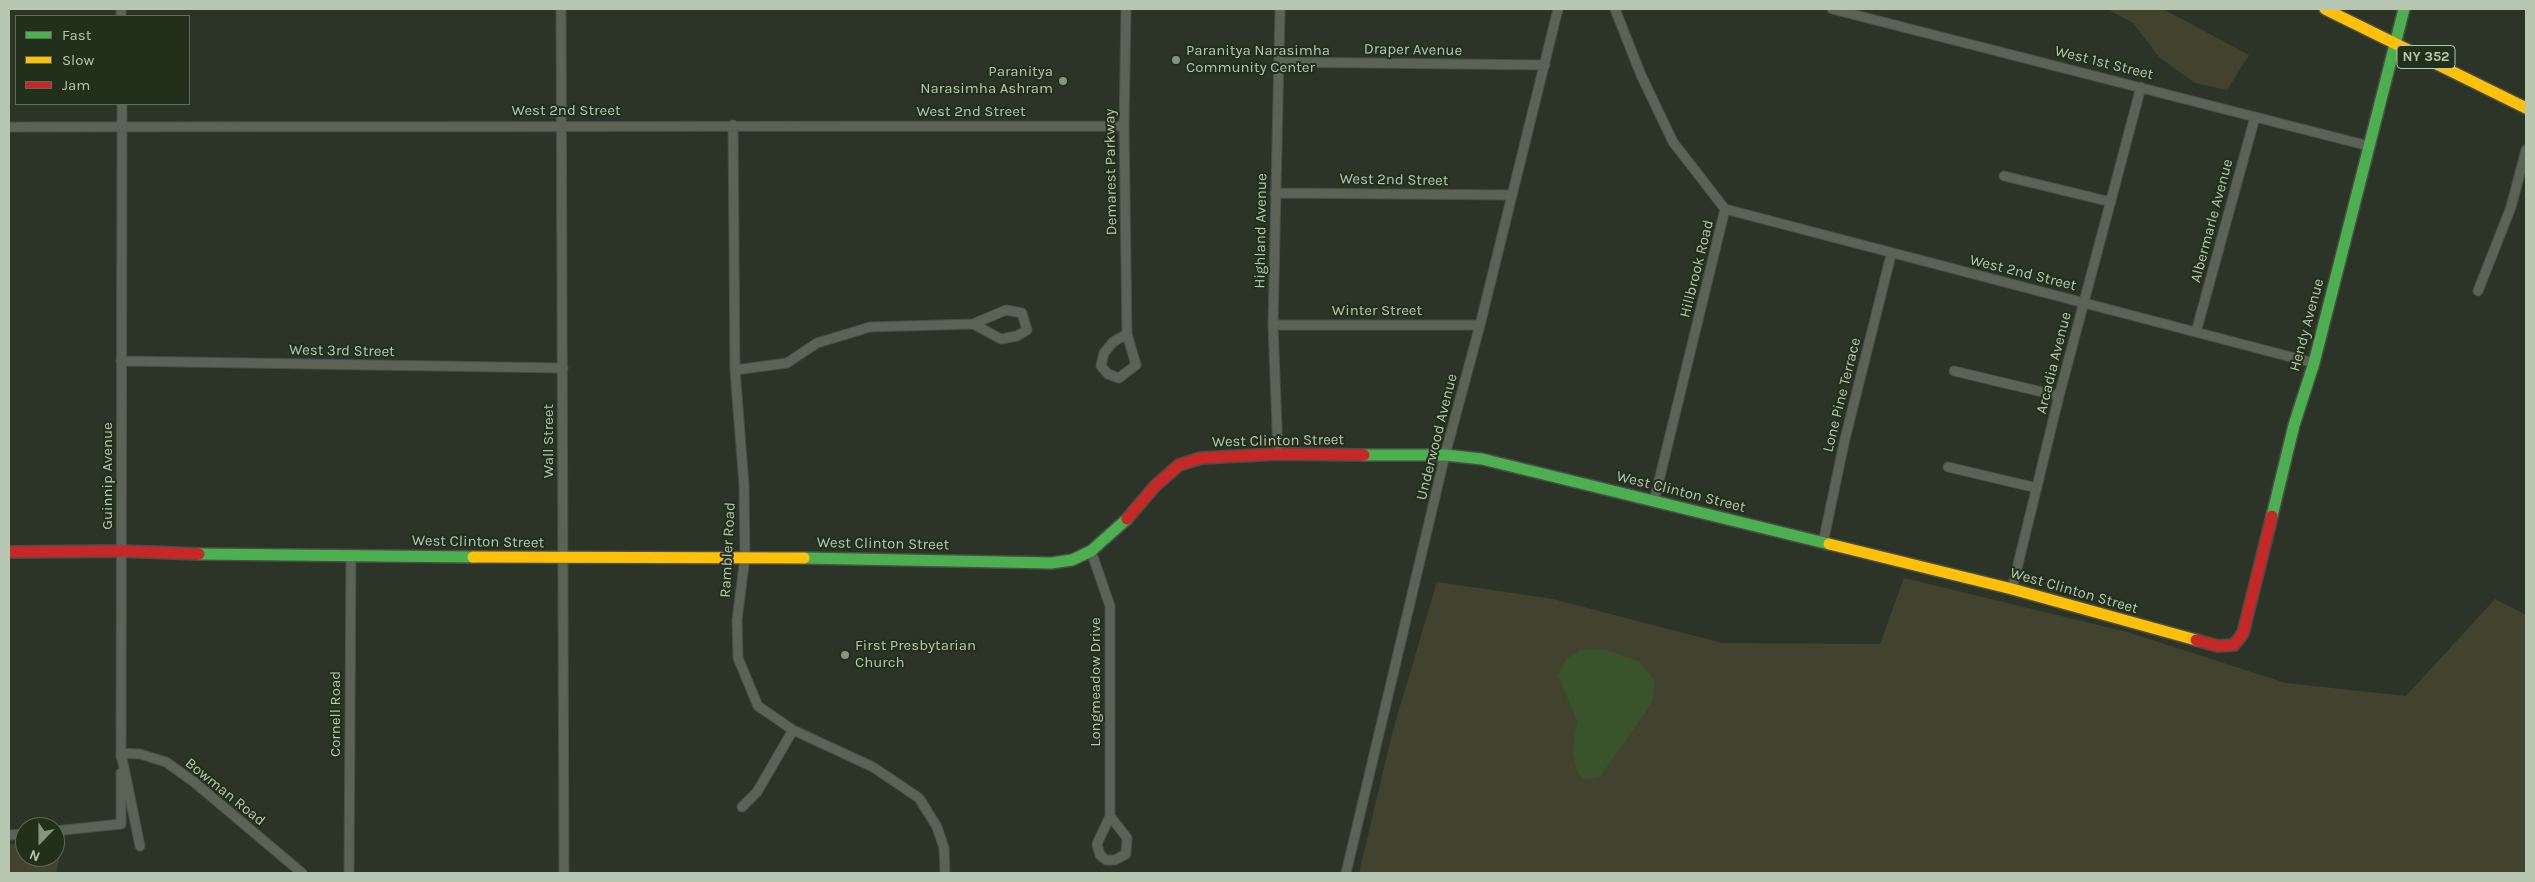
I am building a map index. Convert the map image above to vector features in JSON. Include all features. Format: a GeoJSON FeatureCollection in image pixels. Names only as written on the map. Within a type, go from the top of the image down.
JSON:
{"type":"FeatureCollection","features":[{"type":"Feature","properties":{"kind":"street","name":"Wall Street"},"geometry":{"type":"LineString","coordinates":[[561,9],[564,873]]}},
{"type":"Feature","properties":{"kind":"street","name":"Demarest Parkway"},"geometry":{"type":"LineString","coordinates":[[1126,9],[1124,126],[1127,334],[1136,365],[1119,378],[1108,374],[1101,366],[1104,352],[1113,342],[1127,334]]}},
{"type":"Feature","properties":{"kind":"street","name":"Highland Avenue"},"geometry":{"type":"LineString","coordinates":[[1278,454],[1273,325],[1280,9]]}},
{"type":"Feature","properties":{"kind":"street","name":"Underwood Avenue"},"geometry":{"type":"LineString","coordinates":[[1346,873],[1446,455],[1558,9]]}},
{"type":"Feature","properties":{"kind":"street","name":"Hillbrook Road"},"geometry":{"type":"LineString","coordinates":[[1615,9],[1640,76],[1673,142],[1725,209],[1654,501]]}},
{"type":"Feature","properties":{"kind":"street","name":"West 1st Street"},"geometry":{"type":"LineString","coordinates":[[1832,9],[2369,146]]}},
{"type":"Feature","properties":{"kind":"street","name":"NY 352"},"geometry":{"type":"LineString","coordinates":[[2325,9],[2396,42],[2526,108]]}},
{"type":"Feature","properties":{"kind":"street","name":"Hendy Avenue"},"geometry":{"type":"LineString","coordinates":[[2234,645],[2244,633],[2294,425],[2314,363],[2404,9]]}},
{"type":"Feature","properties":{"kind":"street","name":"Draper Avenue"},"geometry":{"type":"LineString","coordinates":[[1280,62],[1545,65]]}},
{"type":"Feature","properties":{"kind":"street","name":"Arcadia Avenue"},"geometry":{"type":"LineString","coordinates":[[2012,589],[2083,302],[2141,87]]}},
{"type":"Feature","properties":{"kind":"street","name":"Guinnip Avenue"},"geometry":{"type":"LineString","coordinates":[[122,105],[121,753],[140,846]]}},
{"type":"Feature","properties":{"kind":"street","name":"Albermarle Avenue"},"geometry":{"type":"LineString","coordinates":[[2196,332],[2254,117]]}},
{"type":"Feature","properties":{"kind":"street","name":"West 2nd Street"},"geometry":{"type":"LineString","coordinates":[[9,127],[560,125],[1124,126]]}},
{"type":"Feature","properties":{"kind":"street","name":"Rambler Road"},"geometry":{"type":"LineString","coordinates":[[733,125],[736,370],[744,485],[745,557],[737,620],[738,658],[758,706],[793,730],[873,767],[919,798],[937,827],[944,848],[945,873]]}},
{"type":"Feature","properties":{"kind":"street"},"geometry":{"type":"LineString","coordinates":[[2478,291],[2512,207],[2526,150]]}},
{"type":"Feature","properties":{"kind":"street"},"geometry":{"type":"LineString","coordinates":[[2004,176],[2111,202]]}},
{"type":"Feature","properties":{"kind":"street","name":"West 2nd Street"},"geometry":{"type":"LineString","coordinates":[[1275,192],[1512,195]]}},
{"type":"Feature","properties":{"kind":"street","name":"West 2nd Street"},"geometry":{"type":"LineString","coordinates":[[1725,209],[1891,254],[2314,363]]}},
{"type":"Feature","properties":{"kind":"street","name":"Lone Pine Terrace"},"geometry":{"type":"LineString","coordinates":[[1823,543],[1844,443],[1891,254]]}},
{"type":"Feature","properties":{"kind":"street"},"geometry":{"type":"LineString","coordinates":[[736,370],[787,363],[817,343],[870,327],[973,324],[1006,310],[1022,313],[1027,330],[1017,336],[1001,339],[973,324]]}},
{"type":"Feature","properties":{"kind":"street","name":"Winter Street"},"geometry":{"type":"LineString","coordinates":[[1273,325],[1480,325]]}},
{"type":"Feature","properties":{"kind":"street","name":"West 3rd Street"},"geometry":{"type":"LineString","coordinates":[[121,361],[563,368]]}},
{"type":"Feature","properties":{"kind":"street"},"geometry":{"type":"LineString","coordinates":[[1954,371],[2059,396]]}},
{"type":"Feature","properties":{"kind":"street","name":"West Clinton Street"},"geometry":{"type":"LineString","coordinates":[[9,552],[122,551],[146,554],[563,558],[745,557],[1051,563],[1072,560],[1091,551],[1124,523],[1155,486],[1179,465],[1209,456],[1278,454],[1446,455],[1482,459],[2012,589],[2218,646],[2234,645]]}},
{"type":"Feature","properties":{"kind":"street"},"geometry":{"type":"LineString","coordinates":[[1948,466],[2037,488]]}},
{"type":"Feature","properties":{"kind":"street","name":"Longmeadow Drive"},"geometry":{"type":"LineString","coordinates":[[1091,551],[1110,606],[1110,816],[1096,844],[1100,855],[1106,860],[1115,860],[1126,854],[1127,838],[1110,816]]}},
{"type":"Feature","properties":{"kind":"street","name":"Cornell Road"},"geometry":{"type":"LineString","coordinates":[[349,873],[351,555]]}},
{"type":"Feature","properties":{"kind":"street"},"geometry":{"type":"LineString","coordinates":[[742,807],[757,792],[793,730]]}},
{"type":"Feature","properties":{"kind":"street"},"geometry":{"type":"LineString","coordinates":[[65,830],[121,824],[121,753]]}},
{"type":"Feature","properties":{"kind":"street","name":"Bowman Road"},"geometry":{"type":"LineString","coordinates":[[121,753],[140,754],[166,762],[194,782],[302,873]]}},
{"type":"Feature","properties":{"kind":"shaded area"},"geometry":{"type":"Polygon","coordinates":[[[2107,9],[2163,9],[2249,55],[2227,90],[2195,83],[2159,57],[2133,23],[2107,9]]]}},
{"type":"Feature","properties":{"kind":"shaded area"},"geometry":{"type":"Polygon","coordinates":[[[1904,578],[2127,632],[2286,683],[2406,696],[2495,599],[2526,615],[2526,873],[1359,873],[1393,730],[1437,582],[1553,599],[1722,643],[1880,644],[1904,578]]]}},
{"type":"Feature","properties":{"kind":"shaded area"},"geometry":{"type":"Polygon","coordinates":[[[1581,650],[1606,650],[1640,662],[1654,680],[1653,701],[1600,777],[1590,779],[1583,779],[1577,772],[1573,753],[1577,720],[1558,676],[1567,658],[1581,650]]]}},
{"type":"Feature","properties":{"kind":"shaded area"},"geometry":{"type":"Polygon","coordinates":[[[9,844],[15,844],[15,867],[57,867],[56,873],[9,873],[9,844]]]}},
{"type":"Feature","properties":{"kind":"traffic: fast"},"geometry":{"type":"LineString","coordinates":[[2272,516],[2294,425],[2314,363],[2404,9]]}},
{"type":"Feature","properties":{"kind":"traffic: fast"},"geometry":{"type":"LineString","coordinates":[[1364,455],[1445,455],[1482,459],[1829,544]]}},
{"type":"Feature","properties":{"kind":"traffic: fast"},"geometry":{"type":"LineString","coordinates":[[804,558],[1051,563],[1072,560],[1091,551],[1127,519]]}},
{"type":"Feature","properties":{"kind":"traffic: fast"},"geometry":{"type":"LineString","coordinates":[[199,554],[473,557]]}},
{"type":"Feature","properties":{"kind":"traffic: slow"},"geometry":{"type":"LineString","coordinates":[[2325,9],[2526,108]]}},
{"type":"Feature","properties":{"kind":"traffic: slow"},"geometry":{"type":"LineString","coordinates":[[1829,544],[2012,589],[2196,640]]}},
{"type":"Feature","properties":{"kind":"traffic: slow"},"geometry":{"type":"LineString","coordinates":[[473,557],[804,558]]}},
{"type":"Feature","properties":{"kind":"traffic: jam"},"geometry":{"type":"LineString","coordinates":[[1127,519],[1155,486],[1179,465],[1201,458],[1278,454],[1364,455]]}},
{"type":"Feature","properties":{"kind":"traffic: jam"},"geometry":{"type":"LineString","coordinates":[[2196,640],[2218,646],[2234,645],[2243,633],[2272,516]]}},
{"type":"Feature","properties":{"kind":"traffic: jam"},"geometry":{"type":"LineString","coordinates":[[9,552],[122,551],[199,554]]}},
{"type":"Feature","properties":{"kind":"place","name":"Paranitya Narasimha Community Center"},"geometry":{"type":"Point","coordinates":[1176,60]}},
{"type":"Feature","properties":{"kind":"place","name":"Paranitya Narasimha Ashram"},"geometry":{"type":"Point","coordinates":[1063,81]}},
{"type":"Feature","properties":{"kind":"place","name":"First Presbytarian Church"},"geometry":{"type":"Point","coordinates":[845,655]}}]}
